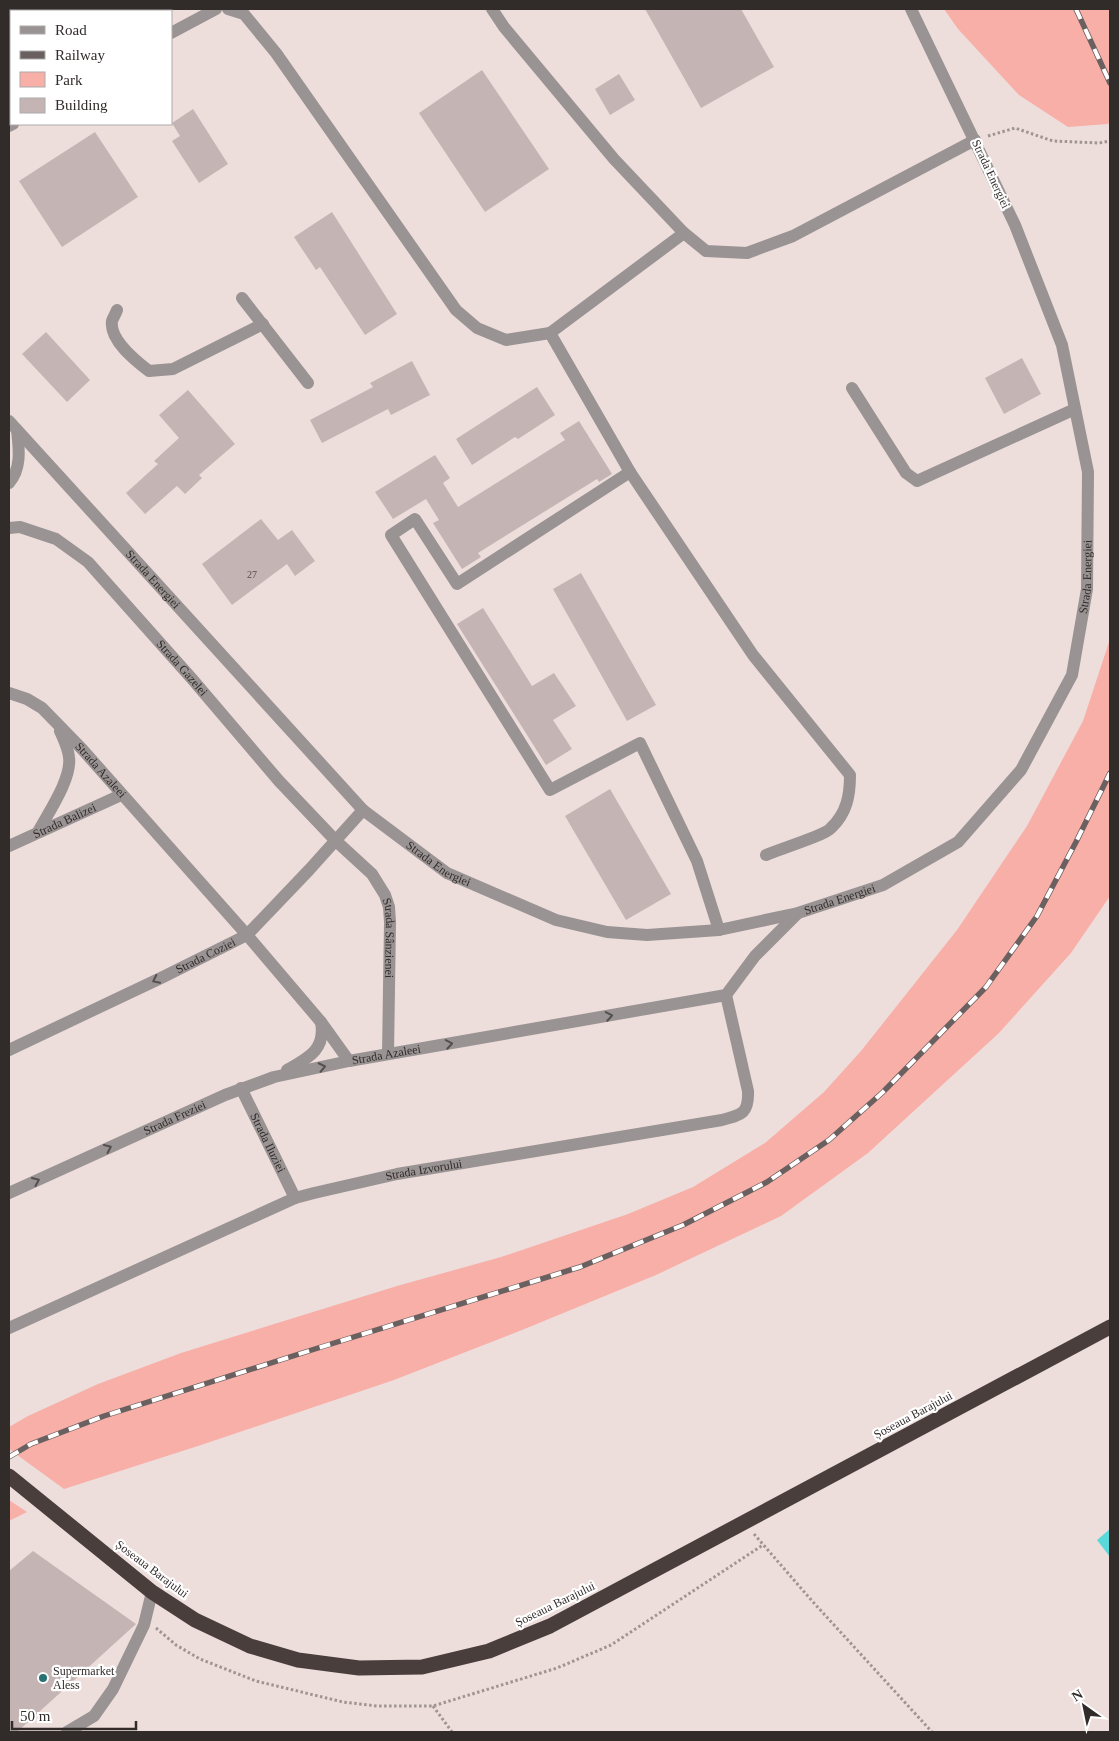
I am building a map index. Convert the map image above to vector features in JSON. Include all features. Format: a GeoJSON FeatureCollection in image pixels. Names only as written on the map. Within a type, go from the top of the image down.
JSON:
{"type":"FeatureCollection","features":[{"type":"Feature","properties":{"kind":"highway","name":"Șoseaua Barajului"},"geometry":{"type":"LineString","coordinates":[[9,1476],[152,1592],[195,1620],[250,1646],[298,1660],[359,1668],[422,1668],[489,1651],[550,1626],[1110,1327]]}},
{"type":"Feature","properties":{"kind":"street"},"geometry":{"type":"LineString","coordinates":[[172,32],[216,9]]}},
{"type":"Feature","properties":{"kind":"street"},"geometry":{"type":"LineString","coordinates":[[228,9],[244,14],[276,53],[456,310],[478,328],[506,340],[550,333],[684,232]]}},
{"type":"Feature","properties":{"kind":"street"},"geometry":{"type":"LineString","coordinates":[[492,9],[504,27],[614,159],[684,232],[706,251],[747,253],[793,236],[975,140]]}},
{"type":"Feature","properties":{"kind":"street","name":"Strada Energiei"},"geometry":{"type":"LineString","coordinates":[[13,425],[363,810],[447,873],[556,920],[607,932],[647,935],[719,930],[798,913],[883,886],[958,842],[1021,770],[1072,675],[1087,589],[1088,472],[1062,345],[1016,225],[911,9]]}},
{"type":"Feature","properties":{"kind":"street"},"geometry":{"type":"LineString","coordinates":[[242,298],[308,383]]}},
{"type":"Feature","properties":{"kind":"street"},"geometry":{"type":"LineString","coordinates":[[118,310],[112,321],[114,335],[128,354],[149,371],[173,369],[263,324]]}},
{"type":"Feature","properties":{"kind":"street"},"geometry":{"type":"LineString","coordinates":[[550,333],[630,472],[753,655],[850,774],[850,794],[846,808],[830,830],[766,854]]}},
{"type":"Feature","properties":{"kind":"street"},"geometry":{"type":"LineString","coordinates":[[852,388],[906,473],[917,481],[1075,409]]}},
{"type":"Feature","properties":{"kind":"street"},"geometry":{"type":"LineString","coordinates":[[9,482],[14,477],[20,458],[13,425]]}},
{"type":"Feature","properties":{"kind":"street"},"geometry":{"type":"LineString","coordinates":[[630,472],[457,584],[415,519],[391,535],[550,790],[640,743],[696,861],[719,930]]}},
{"type":"Feature","properties":{"kind":"street","name":"Strada Gazelei"},"geometry":{"type":"LineString","coordinates":[[9,528],[20,528],[56,539],[88,562],[193,680],[278,781],[336,841]]}},
{"type":"Feature","properties":{"kind":"street","name":"Strada Azaleei"},"geometry":{"type":"LineString","coordinates":[[9,693],[26,699],[42,708],[56,725],[82,749],[247,935],[321,1022],[349,1061],[726,995]]}},
{"type":"Feature","properties":{"kind":"street","name":"Strada Azaleei"},"geometry":{"type":"LineString","coordinates":[[38,832],[63,787],[70,759],[66,743],[56,725]]}},
{"type":"Feature","properties":{"kind":"street","name":"Strada Balizei"},"geometry":{"type":"LineString","coordinates":[[9,846],[121,794]]}},
{"type":"Feature","properties":{"kind":"street","name":"Strada Coziei"},"geometry":{"type":"LineString","coordinates":[[9,1050],[247,935],[363,810]]}},
{"type":"Feature","properties":{"kind":"street","name":"Strada Sânzienei"},"geometry":{"type":"LineString","coordinates":[[336,841],[372,874],[385,895],[389,907],[388,1054]]}},
{"type":"Feature","properties":{"kind":"street"},"geometry":{"type":"LineString","coordinates":[[726,995],[755,956],[798,913]]}},
{"type":"Feature","properties":{"kind":"street","name":"Strada Izvorului"},"geometry":{"type":"LineString","coordinates":[[9,1328],[295,1198],[397,1174],[712,1121],[743,1112],[748,1104],[748,1091],[726,995]]}},
{"type":"Feature","properties":{"kind":"street"},"geometry":{"type":"LineString","coordinates":[[274,1077],[302,1062],[319,1046],[323,1031],[321,1022]]}},
{"type":"Feature","properties":{"kind":"street","name":"Strada Freziei"},"geometry":{"type":"LineString","coordinates":[[9,1193],[241,1088],[274,1077],[349,1061]]}},
{"type":"Feature","properties":{"kind":"street","name":"Strada Iluziei"},"geometry":{"type":"LineString","coordinates":[[241,1088],[295,1198]]}},
{"type":"Feature","properties":{"kind":"street"},"geometry":{"type":"LineString","coordinates":[[67,1732],[94,1716],[113,1690],[144,1624],[152,1592]]}},
{"type":"Feature","properties":{"kind":"path"},"geometry":{"type":"LineString","coordinates":[[975,140],[999,131],[1015,128],[1052,141],[1099,143],[1110,140]]}},
{"type":"Feature","properties":{"kind":"path"},"geometry":{"type":"LineString","coordinates":[[744,1522],[813,1602],[932,1732]]}},
{"type":"Feature","properties":{"kind":"path"},"geometry":{"type":"LineString","coordinates":[[433,1706],[452,1732]]}},
{"type":"Feature","properties":{"kind":"green space"},"geometry":{"type":"Polygon","coordinates":[[[944,9],[1110,9],[1110,120],[1108,124],[1068,127],[1019,95],[958,29],[944,9]]]}},
{"type":"Feature","properties":{"kind":"green space"},"geometry":{"type":"Polygon","coordinates":[[[1110,639],[1110,896],[1071,953],[999,1033],[868,1153],[781,1216],[656,1275],[394,1380],[64,1489],[9,1449],[9,1427],[28,1416],[98,1384],[181,1353],[397,1286],[501,1257],[628,1214],[693,1187],[765,1143],[824,1092],[861,1051],[957,930],[1027,826],[1083,721],[1110,639]]]}},
{"type":"Feature","properties":{"kind":"green space"},"geometry":{"type":"Polygon","coordinates":[[[9,1500],[27,1512],[9,1521],[9,1500]]]}},
{"type":"Feature","properties":{"kind":"water"},"geometry":{"type":"Polygon","coordinates":[[[1110,1529],[1110,1557],[1097,1540],[1110,1529]]]}},
{"type":"Feature","properties":{"kind":"building"},"geometry":{"type":"Polygon","coordinates":[[[645,9],[741,9],[774,67],[701,108],[645,9]]]}},
{"type":"Feature","properties":{"kind":"building"},"geometry":{"type":"Polygon","coordinates":[[[482,70],[549,169],[485,212],[419,113],[482,70]]]}},
{"type":"Feature","properties":{"kind":"building"},"geometry":{"type":"Polygon","coordinates":[[[619,74],[635,100],[610,115],[595,89],[619,74]]]}},
{"type":"Feature","properties":{"kind":"building"},"geometry":{"type":"Polygon","coordinates":[[[193,109],[228,164],[199,183],[172,141],[180,136],[172,123],[193,109]]]}},
{"type":"Feature","properties":{"kind":"building"},"geometry":{"type":"Polygon","coordinates":[[[95,132],[138,197],[62,247],[19,181],[95,132]]]}},
{"type":"Feature","properties":{"kind":"building"},"geometry":{"type":"Polygon","coordinates":[[[332,212],[397,314],[365,335],[320,267],[316,270],[294,237],[332,212]]]}},
{"type":"Feature","properties":{"kind":"building"},"geometry":{"type":"Polygon","coordinates":[[[46,332],[90,380],[67,402],[22,354],[46,332]]]}},
{"type":"Feature","properties":{"kind":"building"},"geometry":{"type":"Polygon","coordinates":[[[1022,358],[1041,394],[1004,414],[985,378],[1022,358]]]}},
{"type":"Feature","properties":{"kind":"building"},"geometry":{"type":"Polygon","coordinates":[[[412,361],[430,395],[391,415],[388,409],[322,443],[310,420],[373,387],[370,383],[412,361]]]}},
{"type":"Feature","properties":{"kind":"building"},"geometry":{"type":"Polygon","coordinates":[[[537,387],[555,415],[518,439],[515,437],[472,465],[456,439],[537,387]]]}},
{"type":"Feature","properties":{"kind":"building"},"geometry":{"type":"Polygon","coordinates":[[[188,390],[235,444],[199,475],[202,478],[185,494],[177,486],[145,514],[126,493],[158,464],[154,461],[179,438],[159,415],[188,390]]]}},
{"type":"Feature","properties":{"kind":"building"},"geometry":{"type":"Polygon","coordinates":[[[579,421],[612,474],[599,482],[597,479],[478,553],[481,557],[462,569],[433,523],[439,520],[426,499],[393,519],[375,492],[435,455],[450,478],[443,483],[458,507],[565,440],[560,433],[579,421]]]}},
{"type":"Feature","properties":{"kind":"building"},"geometry":{"type":"Polygon","coordinates":[[[261,519],[278,540],[292,530],[315,561],[295,576],[287,564],[232,605],[202,564],[261,519]]]}},
{"type":"Feature","properties":{"kind":"building"},"geometry":{"type":"Polygon","coordinates":[[[581,573],[656,705],[627,721],[553,589],[581,573]]]}},
{"type":"Feature","properties":{"kind":"building"},"geometry":{"type":"Polygon","coordinates":[[[483,608],[532,686],[554,673],[576,706],[553,720],[572,749],[546,765],[457,624],[483,608]]]}},
{"type":"Feature","properties":{"kind":"building"},"geometry":{"type":"Polygon","coordinates":[[[610,789],[671,894],[626,920],[565,816],[610,789]]]}},
{"type":"Feature","properties":{"kind":"building","name":"Supermarket Aless"},"geometry":{"type":"Polygon","coordinates":[[[33,1551],[136,1624],[17,1732],[9,1732],[9,1571],[33,1551]]]}},
{"type":"Feature","properties":{"kind":"railway"},"geometry":{"type":"LineString","coordinates":[[1076,9],[1110,83]]}},
{"type":"Feature","properties":{"kind":"railway"},"geometry":{"type":"LineString","coordinates":[[9,1457],[31,1444],[104,1416],[580,1267],[683,1225],[767,1182],[829,1140],[883,1092],[986,987],[1037,916],[1110,773]]}},
{"type":"Feature","properties":{"kind":"place","name":"Supermarket Aless"},"geometry":{"type":"Point","coordinates":[43,1678]}}]}
